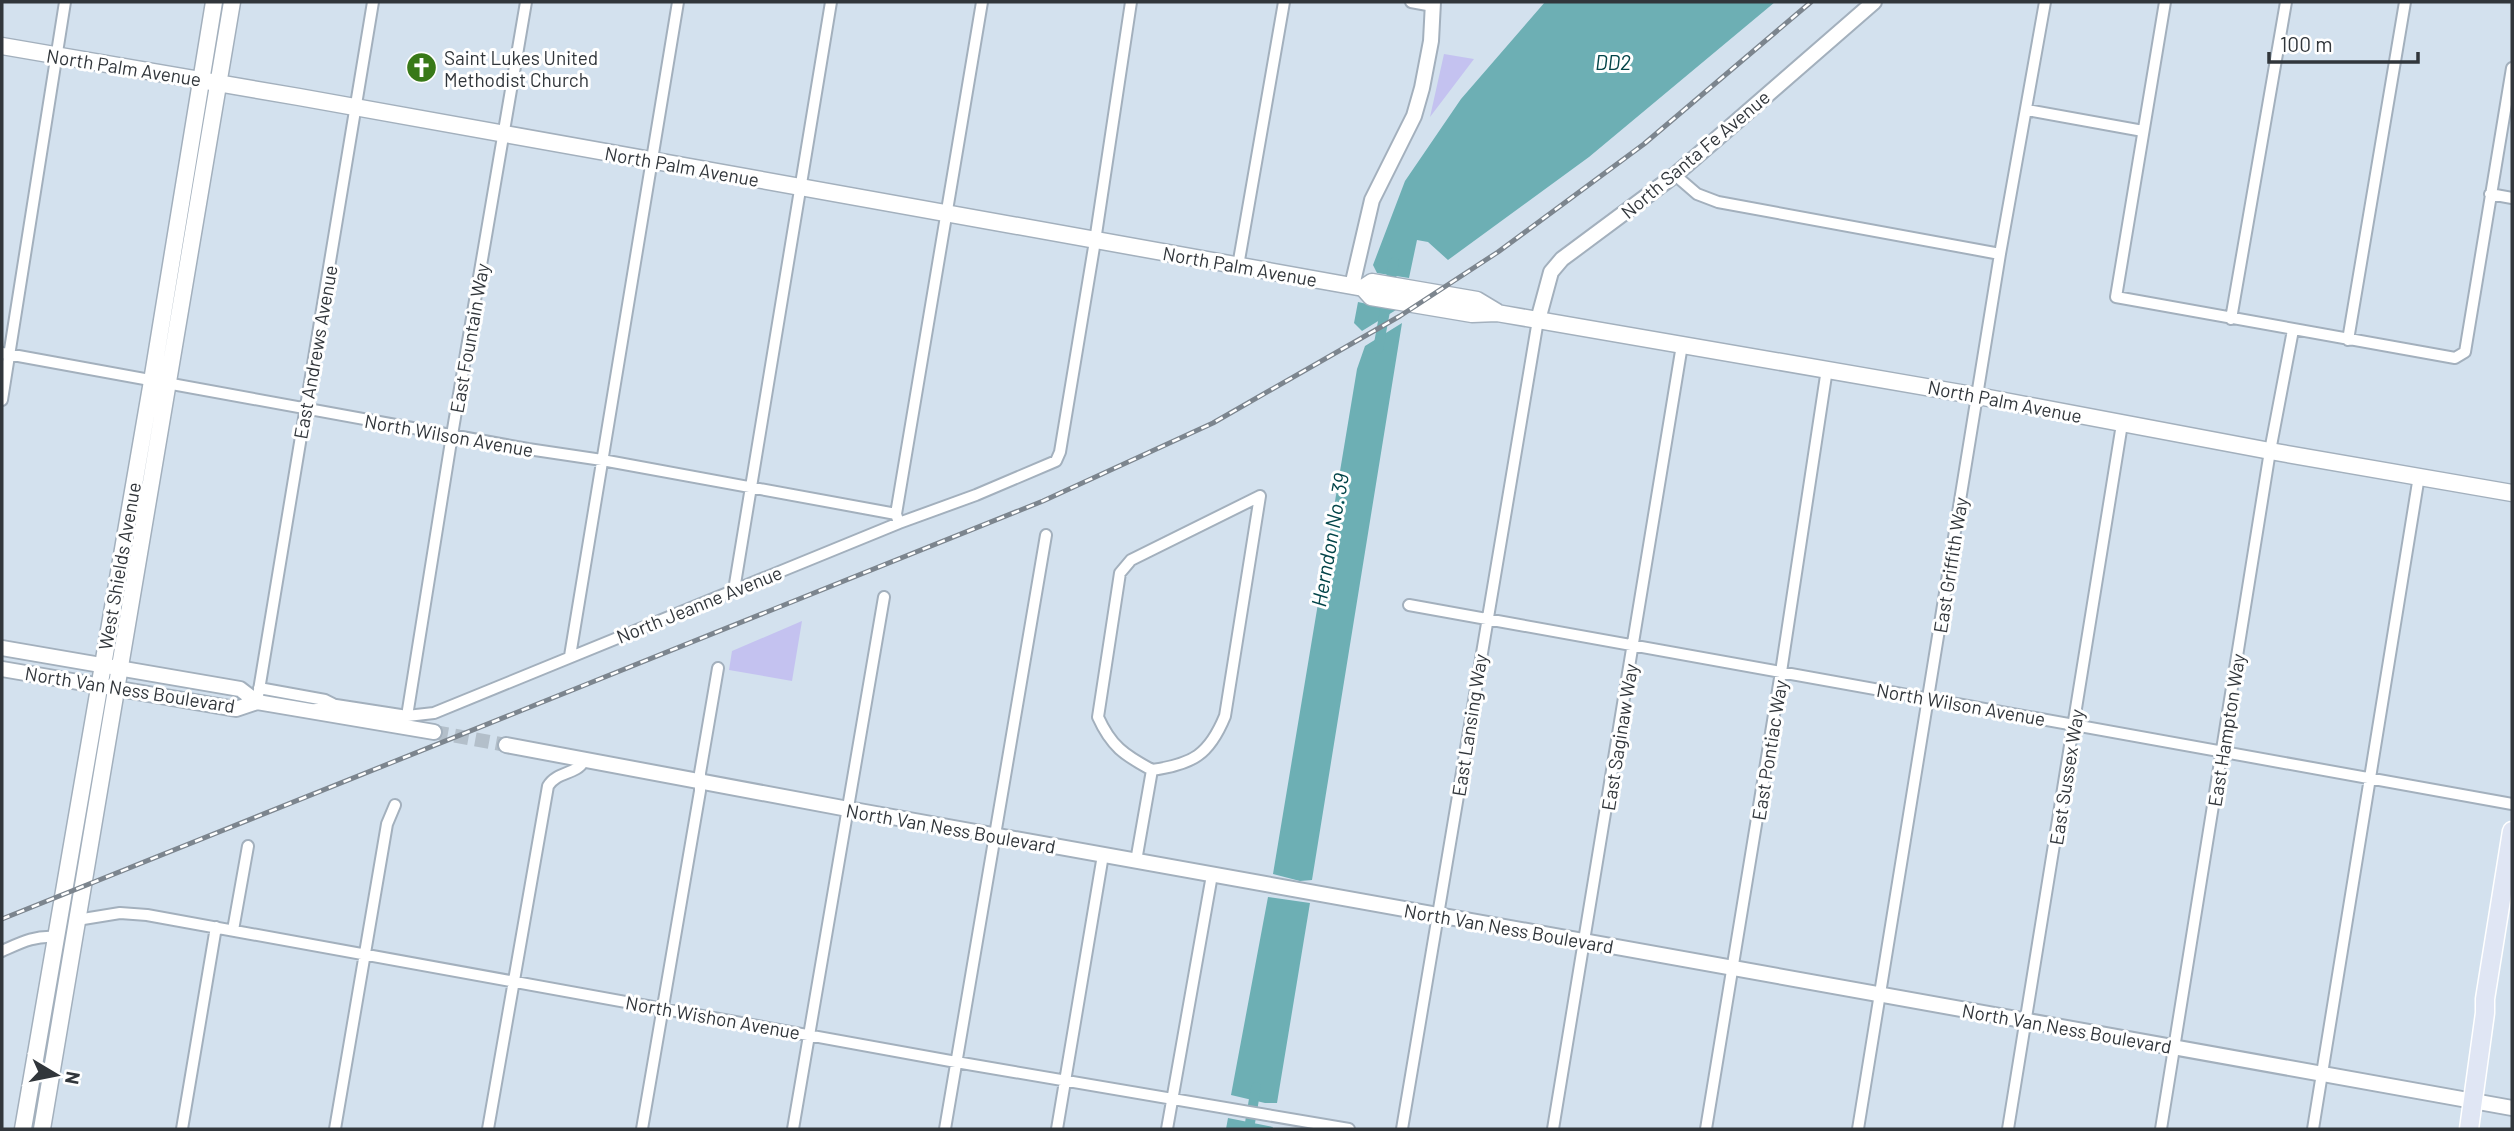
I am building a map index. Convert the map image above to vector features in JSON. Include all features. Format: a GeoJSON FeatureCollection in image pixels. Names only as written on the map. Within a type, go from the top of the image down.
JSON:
{"type":"FeatureCollection","features":[{"type":"Feature","properties":{"kind":"main road","name":"West Shields Avenue"},"geometry":{"type":"LineString","coordinates":[[42,1129],[120,669],[201,79],[214,2]]}},
{"type":"Feature","properties":{"kind":"main road","name":"West Shields Avenue"},"geometry":{"type":"LineString","coordinates":[[23,1129],[101,665],[160,382],[219,82],[232,2]]}},
{"type":"Feature","properties":{"kind":"main road","name":"North Palm Avenue"},"geometry":{"type":"LineString","coordinates":[[2,46],[219,82],[1365,288],[1477,300],[1497,313],[1827,369],[2512,494]]}},
{"type":"Feature","properties":{"kind":"main road"},"geometry":{"type":"LineString","coordinates":[[2459,1129],[2469,1100],[2486,1013],[2485,999],[2512,831]]}},
{"type":"Feature","properties":{"kind":"main road"},"geometry":{"type":"LineString","coordinates":[[2469,1100],[2469,1129]]}},
{"type":"Feature","properties":{"kind":"street"},"geometry":{"type":"LineString","coordinates":[[2,400],[5,354],[65,2]]}},
{"type":"Feature","properties":{"kind":"street","name":"East Andrews Avenue"},"geometry":{"type":"LineString","coordinates":[[258,695],[373,2]]}},
{"type":"Feature","properties":{"kind":"street","name":"East Fountain Way"},"geometry":{"type":"LineString","coordinates":[[407,716],[526,2]]}},
{"type":"Feature","properties":{"kind":"street"},"geometry":{"type":"LineString","coordinates":[[570,656],[678,2]]}},
{"type":"Feature","properties":{"kind":"street"},"geometry":{"type":"LineString","coordinates":[[734,590],[831,2]]}},
{"type":"Feature","properties":{"kind":"street"},"geometry":{"type":"LineString","coordinates":[[898,518],[982,2]]}},
{"type":"Feature","properties":{"kind":"street"},"geometry":{"type":"LineString","coordinates":[[1095,241],[1131,2]]}},
{"type":"Feature","properties":{"kind":"street"},"geometry":{"type":"LineString","coordinates":[[1238,266],[1284,2]]}},
{"type":"Feature","properties":{"kind":"street"},"geometry":{"type":"LineString","coordinates":[[1365,288],[1372,200],[1414,116],[1431,41],[1433,4],[1411,2]]}},
{"type":"Feature","properties":{"kind":"street","name":"North Santa Fe Avenue"},"geometry":{"type":"LineString","coordinates":[[1538,320],[1551,272],[1562,260],[1675,175],[1874,2]]}},
{"type":"Feature","properties":{"kind":"street","name":"East Griffith Way"},"geometry":{"type":"LineString","coordinates":[[1858,1129],[2000,254],[2045,2]]}},
{"type":"Feature","properties":{"kind":"street"},"geometry":{"type":"LineString","coordinates":[[2165,2],[2116,297],[2231,319],[2455,359],[2466,352],[2512,68]]}},
{"type":"Feature","properties":{"kind":"street"},"geometry":{"type":"LineString","coordinates":[[2231,319],[2286,2]]}},
{"type":"Feature","properties":{"kind":"street"},"geometry":{"type":"LineString","coordinates":[[2348,340],[2405,2]]}},
{"type":"Feature","properties":{"kind":"street"},"geometry":{"type":"LineString","coordinates":[[2027,110],[2143,131]]}},
{"type":"Feature","properties":{"kind":"street"},"geometry":{"type":"LineString","coordinates":[[1675,175],[1697,194],[1718,202],[2000,254]]}},
{"type":"Feature","properties":{"kind":"street"},"geometry":{"type":"LineString","coordinates":[[2490,194],[2512,198]]}},
{"type":"Feature","properties":{"kind":"street","name":"North Jeanne Avenue"},"geometry":{"type":"LineString","coordinates":[[307,710],[336,705],[407,716],[434,713],[734,590],[898,518],[976,495],[1056,461],[1060,452],[1095,241]]}},
{"type":"Feature","properties":{"kind":"street","name":"East Lansing Way"},"geometry":{"type":"LineString","coordinates":[[1402,1129],[1538,320]]}},
{"type":"Feature","properties":{"kind":"street","name":"East Hampton Way"},"geometry":{"type":"LineString","coordinates":[[2161,1129],[2270,451],[2293,330]]}},
{"type":"Feature","properties":{"kind":"street","name":"East Saginaw Way"},"geometry":{"type":"LineString","coordinates":[[1553,1129],[1682,345]]}},
{"type":"Feature","properties":{"kind":"street","name":"North Wilson Avenue"},"geometry":{"type":"LineString","coordinates":[[5,354],[750,487],[898,518]]}},
{"type":"Feature","properties":{"kind":"street","name":"East Pontiac Way"},"geometry":{"type":"LineString","coordinates":[[1706,1129],[1782,672],[1827,369]]}},
{"type":"Feature","properties":{"kind":"street","name":"East Sussex Way"},"geometry":{"type":"LineString","coordinates":[[2008,1129],[2122,424]]}},
{"type":"Feature","properties":{"kind":"street"},"geometry":{"type":"LineString","coordinates":[[2313,1129],[2419,477]]}},
{"type":"Feature","properties":{"kind":"street"},"geometry":{"type":"LineString","coordinates":[[1260,496],[1224,716],[1216,739],[1196,758],[1174,767],[1152,769],[1118,750],[1106,735],[1098,718],[1120,573],[1131,560],[1260,496]]}},
{"type":"Feature","properties":{"kind":"street"},"geometry":{"type":"LineString","coordinates":[[945,1129],[1046,535]]}},
{"type":"Feature","properties":{"kind":"street"},"geometry":{"type":"LineString","coordinates":[[793,1129],[884,597]]}},
{"type":"Feature","properties":{"kind":"street","name":"North Wilson Avenue"},"geometry":{"type":"LineString","coordinates":[[1409,605],[2512,804]]}},
{"type":"Feature","properties":{"kind":"street","name":"North Van Ness Boulevard"},"geometry":{"type":"LineString","coordinates":[[2,648],[240,689],[307,710],[435,732]]}},
{"type":"Feature","properties":{"kind":"street"},"geometry":{"type":"LineString","coordinates":[[642,1129],[718,668]]}},
{"type":"Feature","properties":{"kind":"street","name":"North Van Ness Boulevard"},"geometry":{"type":"LineString","coordinates":[[2,669],[236,709],[258,695]]}},
{"type":"Feature","properties":{"kind":"street","name":"North Jeanne Avenue"},"geometry":{"type":"LineString","coordinates":[[258,695],[325,699],[336,705]]}},
{"type":"Feature","properties":{"kind":"street","name":"North Van Ness Boulevard"},"geometry":{"type":"LineString","coordinates":[[506,745],[2512,1108]]}},
{"type":"Feature","properties":{"kind":"street"},"geometry":{"type":"LineString","coordinates":[[488,1129],[548,786],[552,779],[576,770],[584,761]]}},
{"type":"Feature","properties":{"kind":"street"},"geometry":{"type":"LineString","coordinates":[[1136,861],[1152,769]]}},
{"type":"Feature","properties":{"kind":"street"},"geometry":{"type":"LineString","coordinates":[[335,1129],[387,824],[395,805]]}},
{"type":"Feature","properties":{"kind":"street"},"geometry":{"type":"LineString","coordinates":[[233,930],[248,846]]}},
{"type":"Feature","properties":{"kind":"street"},"geometry":{"type":"LineString","coordinates":[[1057,1129],[1103,855]]}},
{"type":"Feature","properties":{"kind":"street"},"geometry":{"type":"LineString","coordinates":[[1167,1129],[1212,874]]}},
{"type":"Feature","properties":{"kind":"street","name":"North Wishon Avenue"},"geometry":{"type":"LineString","coordinates":[[77,920],[120,914],[147,915],[957,1062],[1349,1129]]}},
{"type":"Feature","properties":{"kind":"street"},"geometry":{"type":"LineString","coordinates":[[182,1129],[216,927]]}},
{"type":"Feature","properties":{"kind":"street"},"geometry":{"type":"LineString","coordinates":[[2,951],[31,938],[43,935],[55,937]]}},
{"type":"Feature","properties":{"kind":"shaded area"},"geometry":{"type":"Polygon","coordinates":[[[1444,54],[1474,59],[1430,117],[1444,54]]]}},
{"type":"Feature","properties":{"kind":"shaded area"},"geometry":{"type":"Polygon","coordinates":[[[802,621],[792,681],[729,670],[732,651],[802,621]]]}},
{"type":"Feature","properties":{"kind":"water","name":"DD2"},"geometry":{"type":"Polygon","coordinates":[[[1545,2],[1775,2],[1589,157],[1448,260],[1428,242],[1417,240],[1409,278],[1377,273],[1373,265],[1405,181],[1461,99],[1545,2]]]}},
{"type":"Feature","properties":{"kind":"water"},"geometry":{"type":"Polygon","coordinates":[[[1358,302],[1396,310],[1362,331],[1354,323],[1358,302]]]}},
{"type":"Feature","properties":{"kind":"water"},"geometry":{"type":"Polygon","coordinates":[[[1402,323],[1312,880],[1300,881],[1273,874],[1357,369],[1365,346],[1402,323]]]}},
{"type":"Feature","properties":{"kind":"water"},"geometry":{"type":"Polygon","coordinates":[[[1268,897],[1310,903],[1277,1103],[1231,1095],[1268,897]]]}},
{"type":"Feature","properties":{"kind":"water"},"geometry":{"type":"Polygon","coordinates":[[[1228,1118],[1273,1127],[1226,1129],[1228,1118]]]}},
{"type":"Feature","properties":{"kind":"waterway","name":"Herndon No. 39"},"geometry":{"type":"LineString","coordinates":[[1378,349],[1394,262]]}},
{"type":"Feature","properties":{"kind":"waterway","name":"Herndon No. 39"},"geometry":{"type":"LineString","coordinates":[[1249,1129],[1256,1087]]}},
{"type":"Feature","properties":{"kind":"tunnel"},"geometry":{"type":"LineString","coordinates":[[434,732],[506,745]]}},
{"type":"Feature","properties":{"kind":"railway"},"geometry":{"type":"LineString","coordinates":[[2,919],[1043,501],[1213,423],[1400,316],[1498,252],[1644,144],[1811,2]]}},
{"type":"Feature","properties":{"kind":"place","name":"Saint Lukes United Methodist Church"},"geometry":{"type":"Point","coordinates":[421,68]}}]}
